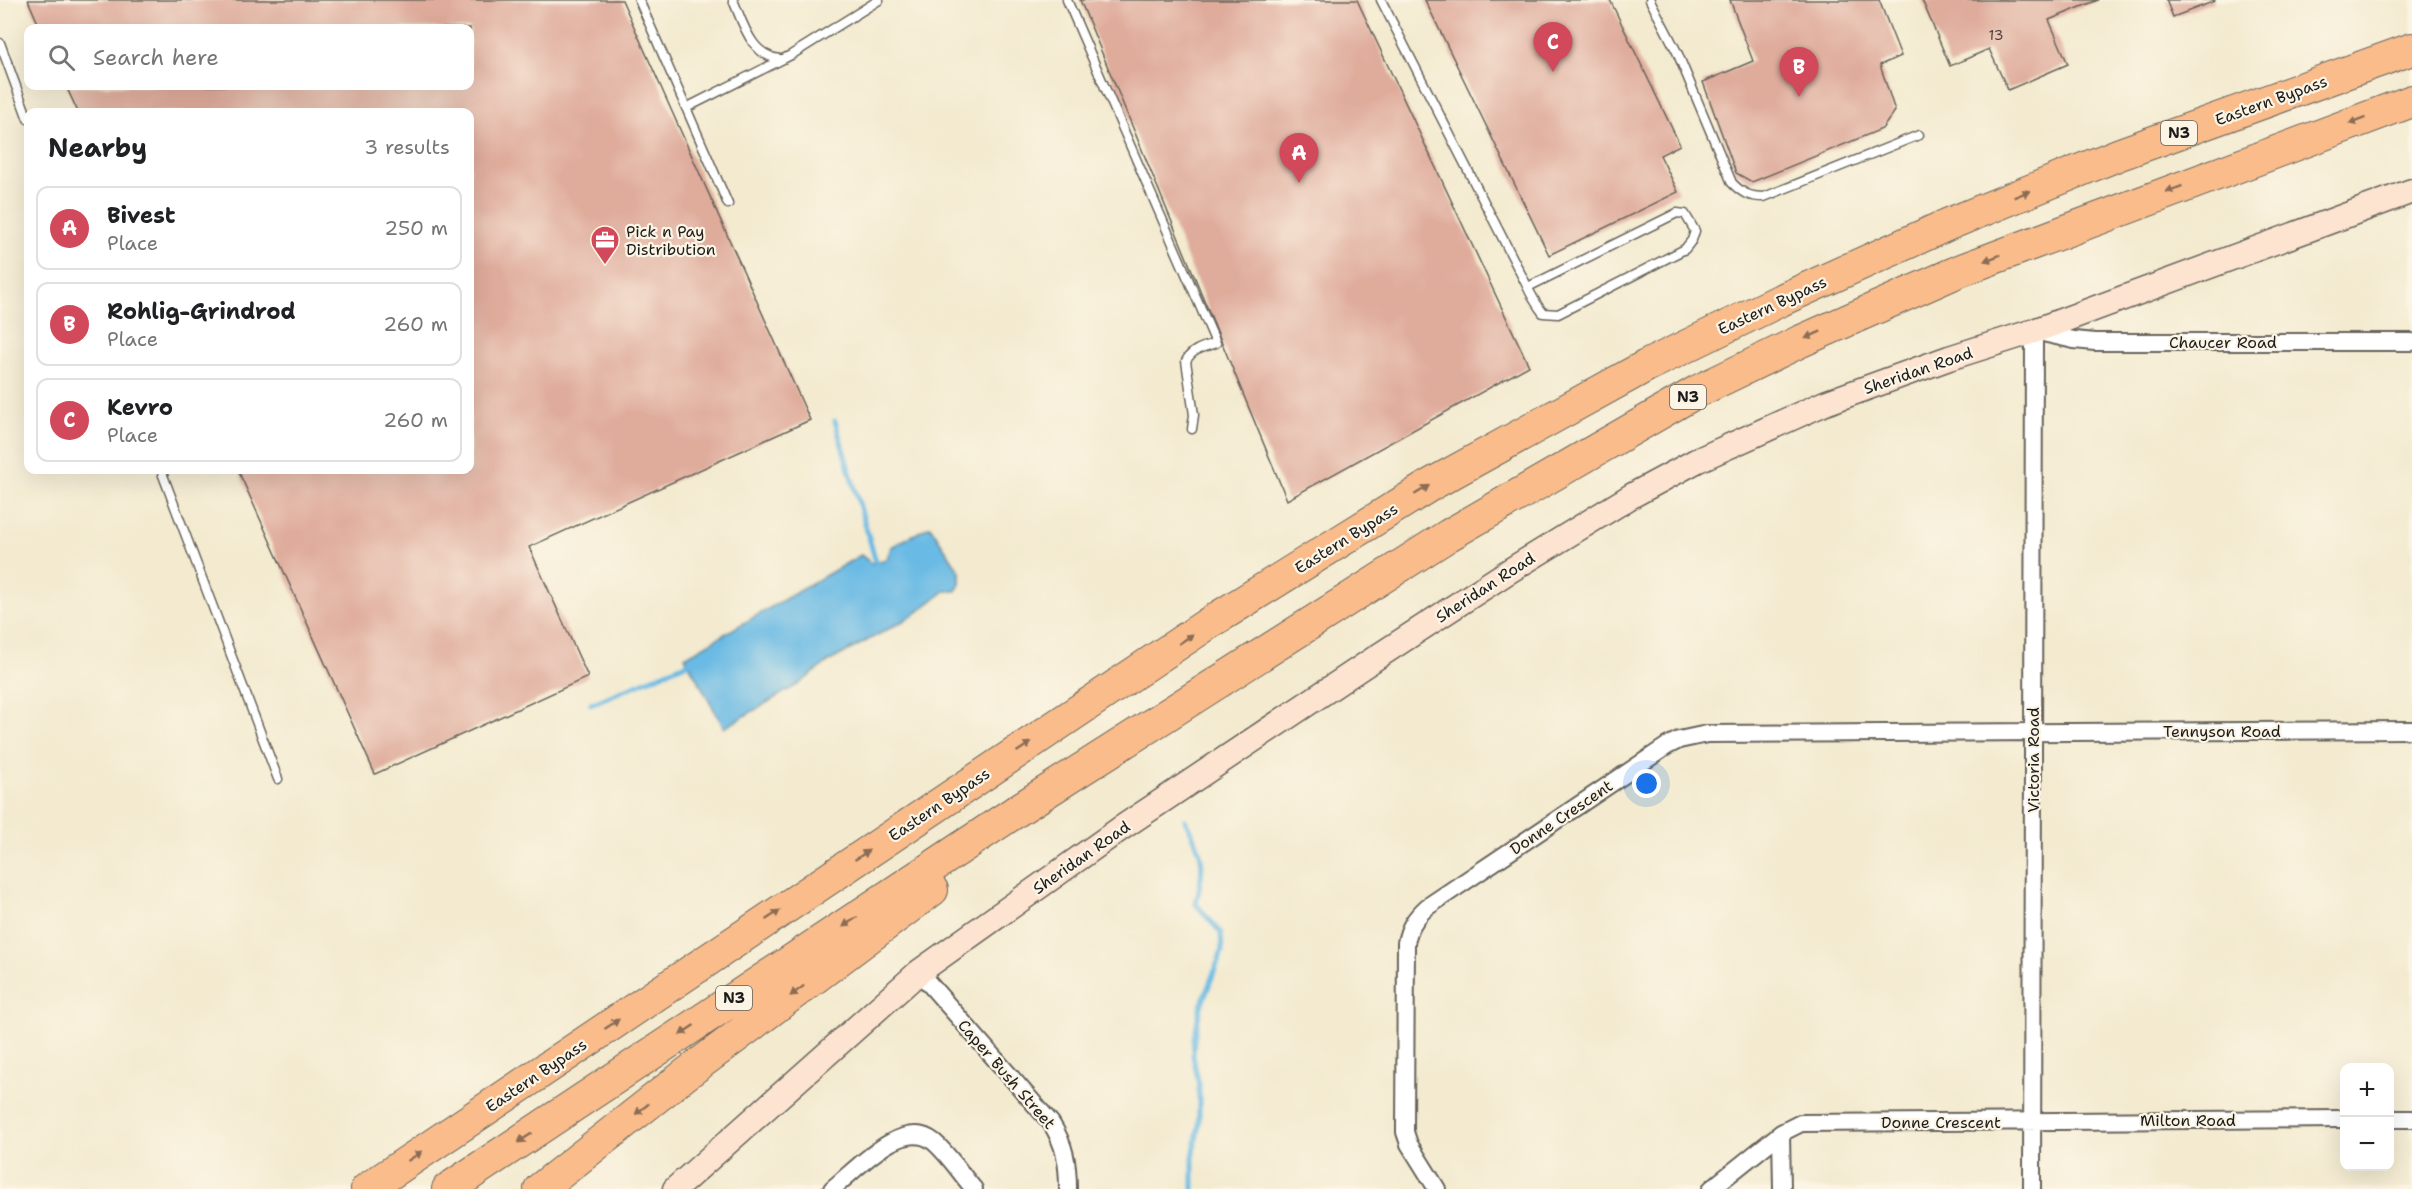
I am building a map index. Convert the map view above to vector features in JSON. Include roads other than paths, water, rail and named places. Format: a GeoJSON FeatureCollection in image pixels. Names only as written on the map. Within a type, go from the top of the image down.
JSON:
{"type":"FeatureCollection","features":[{"type":"Feature","properties":{"kind":"highway","name":"Eastern Bypass"},"geometry":{"type":"LineString","coordinates":[[367,1189],[1206,625],[1442,478],[1646,366],[1779,301],[1949,224],[2120,154],[2412,49]]}},
{"type":"Feature","properties":{"kind":"highway","name":"N3"},"geometry":{"type":"LineString","coordinates":[[448,1189],[1021,808],[1449,535],[1698,391],[1799,342],[1959,271],[2412,101]]}},
{"type":"Feature","properties":{"kind":"highway"},"geometry":{"type":"LineString","coordinates":[[540,1189],[686,1074],[930,892],[959,868],[1021,808]]}},
{"type":"Feature","properties":{"kind":"street","name":"Sheridan Road"},"geometry":{"type":"LineString","coordinates":[[675,1189],[919,972],[1120,829],[1367,663],[1506,573],[1633,495],[1696,461],[1824,403],[2034,331],[2412,191]]}},
{"type":"Feature","properties":{"kind":"street","name":"Chaucer Road"},"geometry":{"type":"LineString","coordinates":[[2034,331],[2096,342],[2412,342]]}},
{"type":"Feature","properties":{"kind":"street","name":"Victoria Road"},"geometry":{"type":"LineString","coordinates":[[2032,1189],[2034,331]]}},
{"type":"Feature","properties":{"kind":"street","name":"Tennyson Road"},"geometry":{"type":"LineString","coordinates":[[2033,731],[2412,730]]}},
{"type":"Feature","properties":{"kind":"street","name":"Donne Crescent"},"geometry":{"type":"LineString","coordinates":[[1437,1189],[1409,1144],[1405,1123],[1406,943],[1408,931],[1416,917],[1427,907],[1679,740],[1707,734],[2033,731]]}},
{"type":"Feature","properties":{"kind":"street","name":"Caper Bush Street"},"geometry":{"type":"LineString","coordinates":[[919,972],[1061,1137],[1066,1151],[1068,1189]]}},
{"type":"Feature","properties":{"kind":"street","name":"Milton Road"},"geometry":{"type":"LineString","coordinates":[[2032,1122],[2340,1119]]}},
{"type":"Feature","properties":{"kind":"street"},"geometry":{"type":"LineString","coordinates":[[2394,1119],[2412,1119]]}},
{"type":"Feature","properties":{"kind":"street","name":"Donne Crescent"},"geometry":{"type":"LineString","coordinates":[[1711,1189],[1791,1126],[1811,1122],[2032,1122]]}},
{"type":"Feature","properties":{"kind":"street"},"geometry":{"type":"LineString","coordinates":[[1781,1133],[1782,1189]]}},
{"type":"Feature","properties":{"kind":"street"},"geometry":{"type":"LineString","coordinates":[[832,1189],[888,1143],[900,1136],[911,1134],[923,1136],[934,1142],[974,1189]]}},
{"type":"Feature","properties":{"kind":"lane"},"geometry":{"type":"LineString","coordinates":[[639,0],[728,204]]}},
{"type":"Feature","properties":{"kind":"lane"},"geometry":{"type":"LineString","coordinates":[[733,0],[754,46],[771,58],[781,59]]}},
{"type":"Feature","properties":{"kind":"lane"},"geometry":{"type":"LineString","coordinates":[[686,108],[791,56],[879,0]]}},
{"type":"Feature","properties":{"kind":"lane"},"geometry":{"type":"LineString","coordinates":[[1067,0],[1216,343],[1197,349],[1186,361],[1194,415],[1192,429]]}},
{"type":"Feature","properties":{"kind":"lane"},"geometry":{"type":"LineString","coordinates":[[1381,0],[1528,287],[1543,313],[1558,314],[1685,249],[1695,231],[1685,214],[1677,213],[1528,287]]}},
{"type":"Feature","properties":{"kind":"lane"},"geometry":{"type":"LineString","coordinates":[[1650,0],[1677,52],[1732,183],[1741,192],[1751,197],[1764,197],[1918,135]]}},
{"type":"Feature","properties":{"kind":"lane"},"geometry":{"type":"LineString","coordinates":[[0,43],[24,108]]}},
{"type":"Feature","properties":{"kind":"lane"},"geometry":{"type":"LineString","coordinates":[[163,474],[278,779]]}},
{"type":"Feature","properties":{"kind":"water"},"geometry":{"type":"Polygon","coordinates":[[[930,526],[960,572],[960,584],[956,591],[945,591],[912,616],[828,662],[799,684],[724,728],[685,657],[861,555],[871,563],[887,559],[891,547],[930,526]]]}},
{"type":"Feature","properties":{"kind":"waterway"},"geometry":{"type":"LineString","coordinates":[[835,421],[876,562]]}},
{"type":"Feature","properties":{"kind":"waterway"},"geometry":{"type":"LineString","coordinates":[[591,704],[688,663]]}},
{"type":"Feature","properties":{"kind":"waterway"},"geometry":{"type":"LineString","coordinates":[[1185,820],[1200,852],[1202,869],[1196,904],[1221,933],[1222,951],[1200,1009],[1194,1039],[1193,1056],[1199,1085],[1199,1125],[1193,1157],[1193,1189]]}},
{"type":"Feature","properties":{"kind":"place","name":"Kevro"},"geometry":{"type":"Point","coordinates":[1553,72]}},
{"type":"Feature","properties":{"kind":"place","name":"Rohlig-Grindrod"},"geometry":{"type":"Point","coordinates":[1799,97]}},
{"type":"Feature","properties":{"kind":"place","name":"Bivest"},"geometry":{"type":"Point","coordinates":[1299,183]}},
{"type":"Feature","properties":{"kind":"place","name":"Pick n Pay Distribution"},"geometry":{"type":"Point","coordinates":[605,266]}}]}
